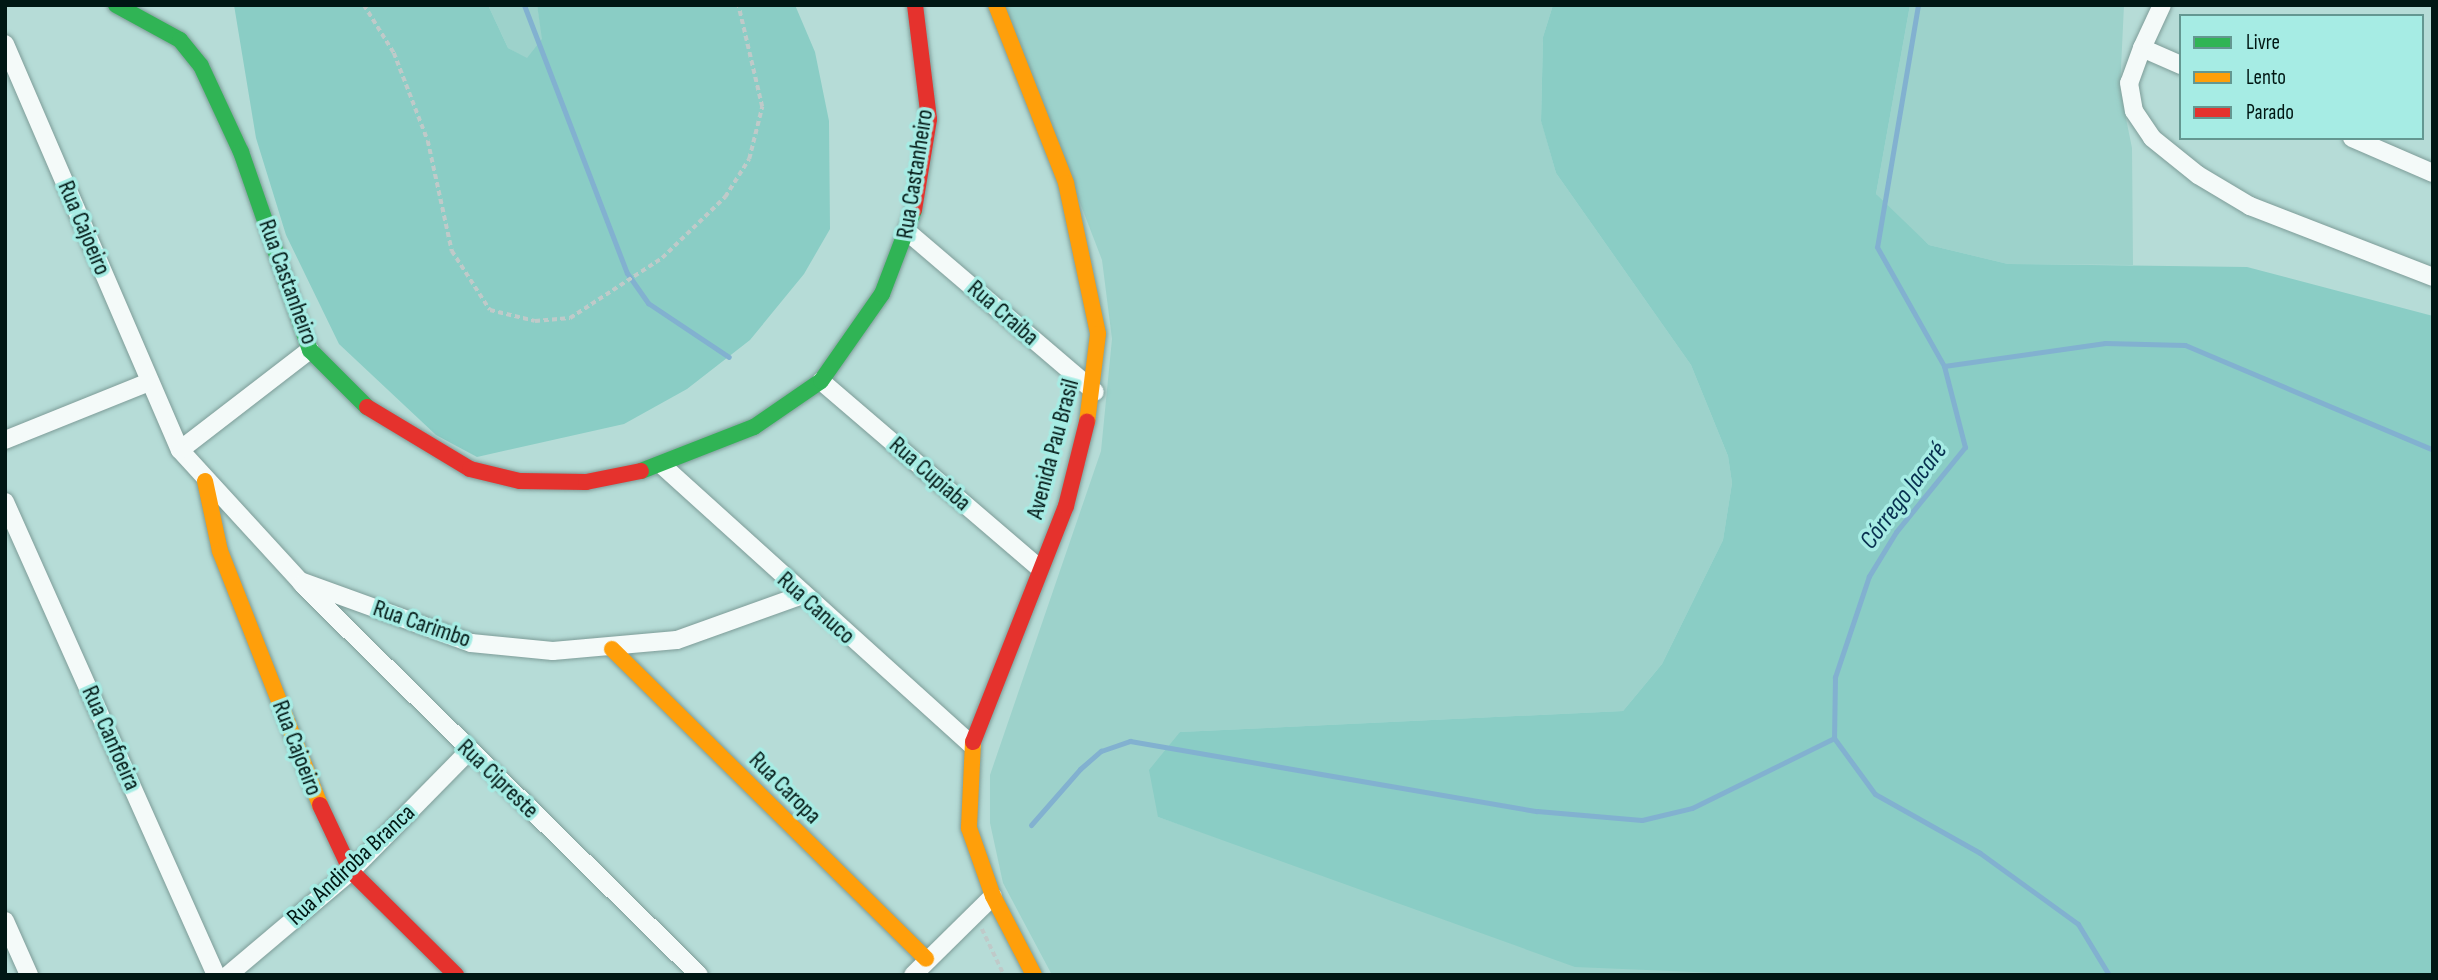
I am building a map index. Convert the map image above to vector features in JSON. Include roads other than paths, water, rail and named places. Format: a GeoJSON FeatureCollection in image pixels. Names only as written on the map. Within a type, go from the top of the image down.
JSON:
{"type":"FeatureCollection","features":[{"type":"Feature","properties":{"kind":"street","name":"Rua Castanheiro"},"geometry":{"type":"LineString","coordinates":[[116,5],[180,40],[201,66],[241,152],[310,350],[378,417],[470,469],[520,481],[586,482],[664,467],[754,427],[821,381],[882,294],[910,234],[929,119],[915,5]]}},
{"type":"Feature","properties":{"kind":"street","name":"Avenida Pau Brasil"},"geometry":{"type":"LineString","coordinates":[[996,5],[1066,183],[1098,334],[1095,393],[1066,506],[1039,568],[972,745],[970,828],[993,896],[1034,975]]}},
{"type":"Feature","properties":{"kind":"street"},"geometry":{"type":"LineString","coordinates":[[2162,5],[2129,83],[2134,111],[2152,138],[2198,175],[2250,206],[2433,276]]}},
{"type":"Feature","properties":{"kind":"street","name":"Rua Cajoeiro"},"geometry":{"type":"LineString","coordinates":[[5,44],[180,450]]}},
{"type":"Feature","properties":{"kind":"street"},"geometry":{"type":"LineString","coordinates":[[2142,48],[2179,64]]}},
{"type":"Feature","properties":{"kind":"street"},"geometry":{"type":"LineString","coordinates":[[2357,140],[2433,173]]}},
{"type":"Feature","properties":{"kind":"street","name":"Rua Craiba"},"geometry":{"type":"LineString","coordinates":[[910,234],[1095,393]]}},
{"type":"Feature","properties":{"kind":"street"},"geometry":{"type":"LineString","coordinates":[[180,450],[310,350]]}},
{"type":"Feature","properties":{"kind":"street","name":"Rua Cupiaba"},"geometry":{"type":"LineString","coordinates":[[821,381],[1039,568]]}},
{"type":"Feature","properties":{"kind":"street"},"geometry":{"type":"LineString","coordinates":[[5,440],[149,382]]}},
{"type":"Feature","properties":{"kind":"street","name":"Rua Carimbo"},"geometry":{"type":"LineString","coordinates":[[180,450],[205,481],[300,581],[471,643],[612,649],[677,640],[800,596]]}},
{"type":"Feature","properties":{"kind":"street","name":"Rua Canuco"},"geometry":{"type":"LineString","coordinates":[[664,467],[800,596],[972,745]]}},
{"type":"Feature","properties":{"kind":"street","name":"Rua Cajoeiro"},"geometry":{"type":"LineString","coordinates":[[205,481],[220,551],[351,871],[456,975]]}},
{"type":"Feature","properties":{"kind":"street","name":"Rua Canfoeira"},"geometry":{"type":"LineString","coordinates":[[5,502],[216,975]]}},
{"type":"Feature","properties":{"kind":"street","name":"Rua Cipreste"},"geometry":{"type":"LineString","coordinates":[[300,581],[469,751],[699,975]]}},
{"type":"Feature","properties":{"kind":"street","name":"Rua Caropa"},"geometry":{"type":"LineString","coordinates":[[612,649],[926,960]]}},
{"type":"Feature","properties":{"kind":"street","name":"Rua Andiroba Branca"},"geometry":{"type":"LineString","coordinates":[[228,975],[351,871],[469,751]]}},
{"type":"Feature","properties":{"kind":"street"},"geometry":{"type":"LineString","coordinates":[[913,975],[993,896]]}},
{"type":"Feature","properties":{"kind":"street"},"geometry":{"type":"LineString","coordinates":[[5,921],[29,975]]}},
{"type":"Feature","properties":{"kind":"waterway"},"geometry":{"type":"LineString","coordinates":[[524,5],[627,273],[648,303],[729,357]]}},
{"type":"Feature","properties":{"kind":"waterway","name":"Córrego Jacaré"},"geometry":{"type":"LineString","coordinates":[[1918,5],[1877,247],[1944,366],[1965,447],[1896,532],[1869,576],[1835,677],[1834,738],[1875,794],[1980,853],[2078,924],[2109,975]]}},
{"type":"Feature","properties":{"kind":"waterway"},"geometry":{"type":"LineString","coordinates":[[1944,366],[2105,343],[2185,345],[2433,450]]}},
{"type":"Feature","properties":{"kind":"waterway"},"geometry":{"type":"LineString","coordinates":[[1031,825],[1080,769],[1101,751],[1130,741],[1537,811],[1642,820],[1692,808],[1834,738]]}}]}
